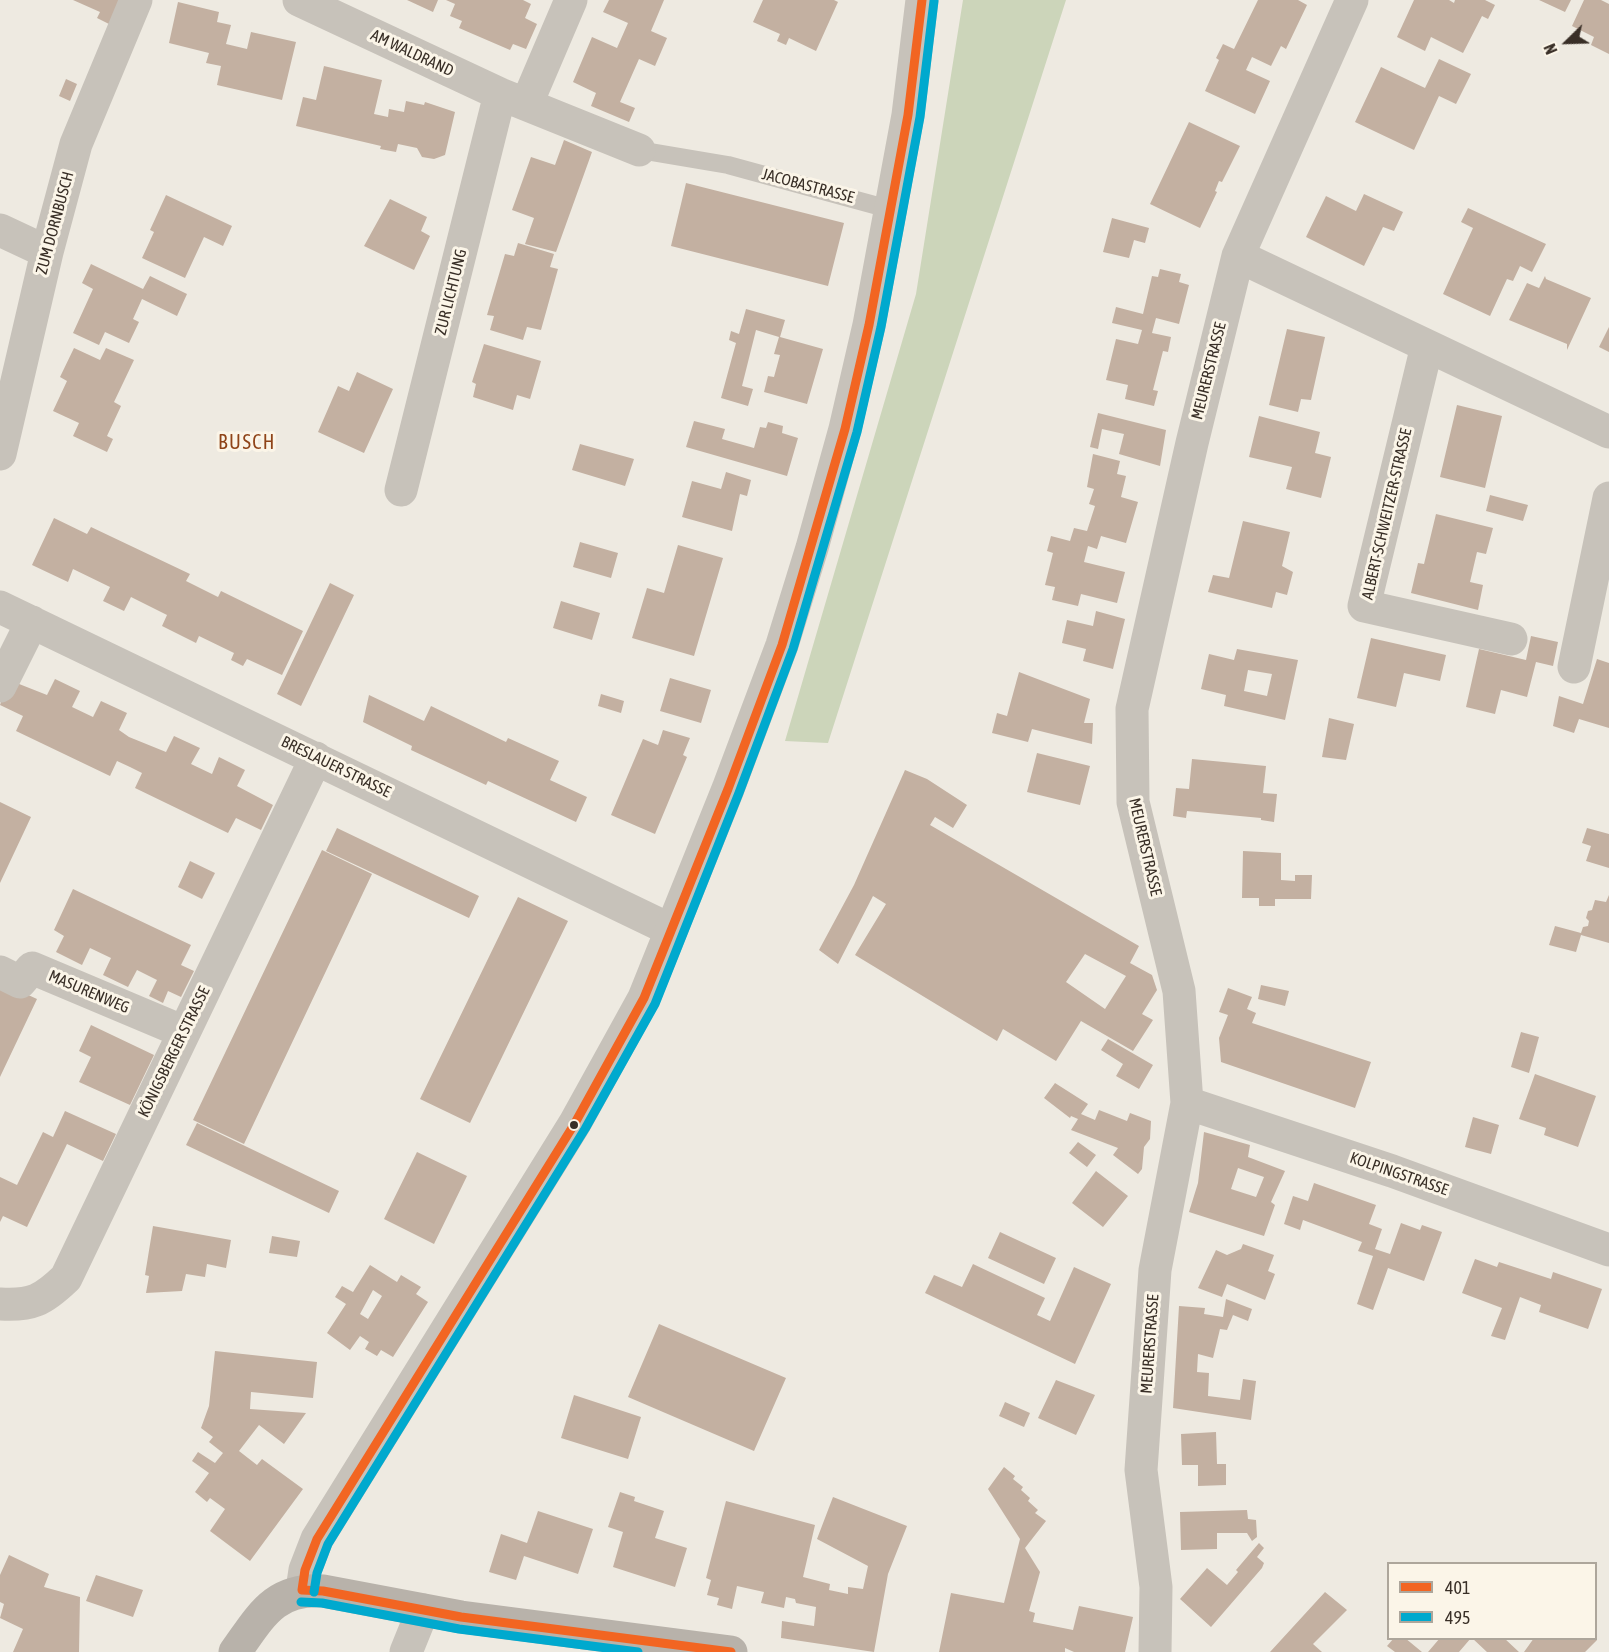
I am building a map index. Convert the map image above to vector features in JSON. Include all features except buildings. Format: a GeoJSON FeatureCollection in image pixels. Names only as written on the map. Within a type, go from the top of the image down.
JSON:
{"type":"FeatureCollection","features":[{"type":"Feature","properties":{"kind":"main road"},"geometry":{"type":"LineString","coordinates":[[235,1652],[266,1609],[283,1596],[302,1590],[323,1591],[423,1610],[731,1652]]}},
{"type":"Feature","properties":{"kind":"street","name":"ZUM DORNBUSCH"},"geometry":{"type":"LineString","coordinates":[[0,453],[47,252],[76,144],[136,0]]}},
{"type":"Feature","properties":{"kind":"street","name":"AM WALDRAND"},"geometry":{"type":"LineString","coordinates":[[299,0],[514,98],[639,150]]}},
{"type":"Feature","properties":{"kind":"street"},"geometry":{"type":"LineString","coordinates":[[514,98],[571,0]]}},
{"type":"Feature","properties":{"kind":"street"},"geometry":{"type":"LineString","coordinates":[[302,1590],[305,1570],[317,1539],[575,1123],[644,998],[728,789],[778,656],[812,548],[869,325],[908,115],[922,0]]}},
{"type":"Feature","properties":{"kind":"street","name":"MEURERSTRASSE"},"geometry":{"type":"LineString","coordinates":[[1155,1652],[1156,1587],[1141,1470],[1155,1270],[1187,1103],[1179,991],[1133,802],[1132,709],[1192,442],[1238,256],[1352,0]]}},
{"type":"Feature","properties":{"kind":"street","name":"ZUR LICHTUNG"},"geometry":{"type":"LineString","coordinates":[[401,490],[514,98]]}},
{"type":"Feature","properties":{"kind":"street"},"geometry":{"type":"LineString","coordinates":[[0,230],[47,252]]}},
{"type":"Feature","properties":{"kind":"street"},"geometry":{"type":"LineString","coordinates":[[1238,256],[1609,432]]}},
{"type":"Feature","properties":{"kind":"street","name":"ALBERT-SCHWEITZER-STRASSE"},"geometry":{"type":"LineString","coordinates":[[1427,346],[1364,606],[1511,639]]}},
{"type":"Feature","properties":{"kind":"street"},"geometry":{"type":"LineString","coordinates":[[1574,667],[1609,498]]}},
{"type":"Feature","properties":{"kind":"street","name":"BRESLAUER STRASSE"},"geometry":{"type":"LineString","coordinates":[[0,607],[670,930]]}},
{"type":"Feature","properties":{"kind":"street"},"geometry":{"type":"LineString","coordinates":[[0,686],[32,621]]}},
{"type":"Feature","properties":{"kind":"street","name":"KÖNIGSBERGER STRASSE"},"geometry":{"type":"LineString","coordinates":[[0,1304],[28,1305],[48,1296],[66,1278],[316,758]]}},
{"type":"Feature","properties":{"kind":"street","name":"MASURENWEG"},"geometry":{"type":"LineString","coordinates":[[0,972],[20,982],[32,968],[184,1032]]}},
{"type":"Feature","properties":{"kind":"street","name":"KOLPINGSTRASSE"},"geometry":{"type":"LineString","coordinates":[[1187,1103],[1608,1246]]}},
{"type":"Feature","properties":{"kind":"street"},"geometry":{"type":"LineString","coordinates":[[406,1652],[423,1610]]}},
{"type":"Feature","properties":{"kind":"lane","name":"AM WALDRAND"},"geometry":{"type":"LineString","coordinates":[[639,150],[728,165]]}},
{"type":"Feature","properties":{"kind":"lane","name":"JACOBASTRASSE"},"geometry":{"type":"LineString","coordinates":[[728,165],[889,208]]}},
{"type":"Feature","properties":{"kind":"green space"},"geometry":{"type":"Polygon","coordinates":[[[963,0],[1066,0],[828,743],[785,741],[916,294],[963,0]]]}},
{"type":"Feature","properties":{"kind":"transit line","name":"401"},"geometry":{"type":"LineString","coordinates":[[302,1590],[305,1570],[317,1539],[575,1123],[644,998],[728,789],[782,645],[845,429],[869,325],[908,115],[922,0]]}},
{"type":"Feature","properties":{"kind":"transit line","name":"495"},"geometry":{"type":"LineString","coordinates":[[314,1592],[317,1573],[328,1544],[585,1129],[655,1004],[739,793],[793,649],[857,432],[881,327],[920,117],[934,1]]}},
{"type":"Feature","properties":{"kind":"transit line","name":"401"},"geometry":{"type":"LineString","coordinates":[[302,1590],[323,1591],[461,1617],[731,1652]]}},
{"type":"Feature","properties":{"kind":"transit line","name":"495"},"geometry":{"type":"LineString","coordinates":[[301,1602],[322,1603],[459,1629],[638,1652]]}},
{"type":"Feature","properties":{"kind":"district","name":"BUSCH"},"geometry":{"type":"Point","coordinates":[247,443]}}]}
